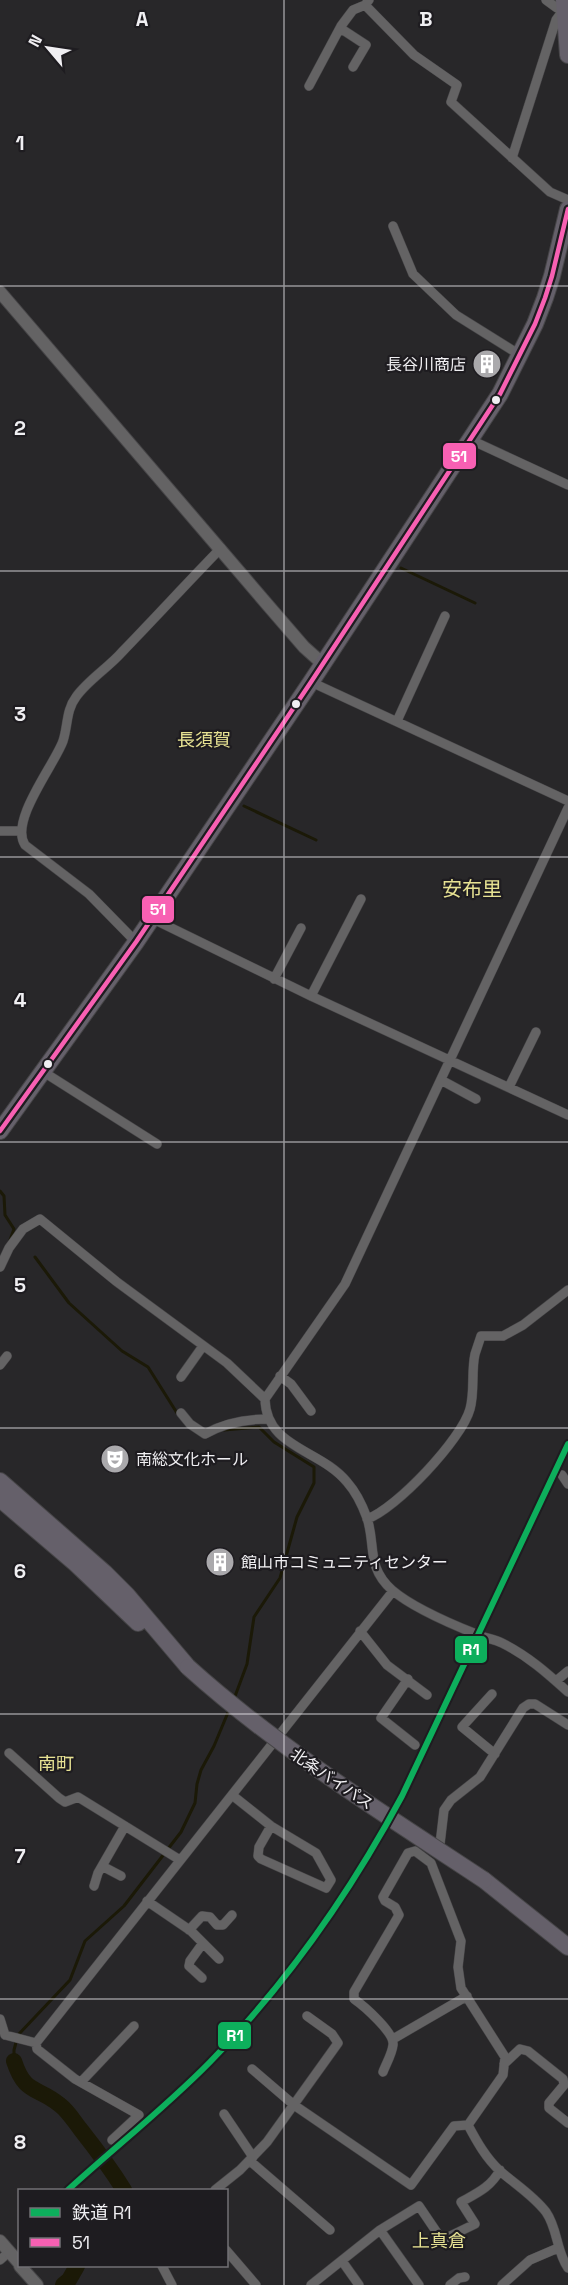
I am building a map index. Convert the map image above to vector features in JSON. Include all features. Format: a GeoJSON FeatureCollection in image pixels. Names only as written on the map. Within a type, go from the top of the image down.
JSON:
{"type":"FeatureCollection","features":[{"type":"Feature","properties":{"kind":"highway"},"geometry":{"type":"LineString","coordinates":[[564,5],[568,55]]}},
{"type":"Feature","properties":{"kind":"highway"},"geometry":{"type":"LineString","coordinates":[[2,1123],[136,942],[323,664],[500,394],[535,324],[552,276],[568,209]]}},
{"type":"Feature","properties":{"kind":"highway","name":"北条バイパス"},"geometry":{"type":"LineString","coordinates":[[0,1481],[105,1573],[188,1667]]}},
{"type":"Feature","properties":{"kind":"highway","name":"北条バイパス"},"geometry":{"type":"LineString","coordinates":[[0,1498],[213,1690],[284,1746],[522,1904],[568,1940]]}},
{"type":"Feature","properties":{"kind":"highway","name":"北条バイパス"},"geometry":{"type":"LineString","coordinates":[[484,1880],[568,1947]]}},
{"type":"Feature","properties":{"kind":"street"},"geometry":{"type":"LineString","coordinates":[[546,0],[557,8],[564,5]]}},
{"type":"Feature","properties":{"kind":"street"},"geometry":{"type":"LineString","coordinates":[[309,86],[340,28],[353,10],[367,2],[414,55],[457,86],[451,102],[550,192],[568,200]]}},
{"type":"Feature","properties":{"kind":"street"},"geometry":{"type":"LineString","coordinates":[[512,158],[556,20],[564,5]]}},
{"type":"Feature","properties":{"kind":"street"},"geometry":{"type":"LineString","coordinates":[[340,28],[366,45],[353,67]]}},
{"type":"Feature","properties":{"kind":"street"},"geometry":{"type":"LineString","coordinates":[[393,226],[413,274],[456,315],[520,356]]}},
{"type":"Feature","properties":{"kind":"street"},"geometry":{"type":"LineString","coordinates":[[0,292],[304,647],[323,664]]}},
{"type":"Feature","properties":{"kind":"street"},"geometry":{"type":"LineString","coordinates":[[471,440],[568,485]]}},
{"type":"Feature","properties":{"kind":"street"},"geometry":{"type":"LineString","coordinates":[[136,942],[94,899],[25,845],[21,840],[21,831],[37,787],[63,741],[70,707],[76,696],[122,653],[220,548]]}},
{"type":"Feature","properties":{"kind":"street"},"geometry":{"type":"LineString","coordinates":[[397,721],[445,616]]}},
{"type":"Feature","properties":{"kind":"street"},"geometry":{"type":"LineString","coordinates":[[311,682],[568,801]]}},
{"type":"Feature","properties":{"kind":"street"},"geometry":{"type":"LineString","coordinates":[[265,1399],[345,1284],[568,808]]}},
{"type":"Feature","properties":{"kind":"street"},"geometry":{"type":"LineString","coordinates":[[0,831],[21,831]]}},
{"type":"Feature","properties":{"kind":"street"},"geometry":{"type":"LineString","coordinates":[[311,996],[361,899]]}},
{"type":"Feature","properties":{"kind":"street"},"geometry":{"type":"LineString","coordinates":[[151,918],[274,979],[568,1115]]}},
{"type":"Feature","properties":{"kind":"street"},"geometry":{"type":"LineString","coordinates":[[274,979],[301,928]]}},
{"type":"Feature","properties":{"kind":"street"},"geometry":{"type":"LineString","coordinates":[[509,1087],[536,1032]]}},
{"type":"Feature","properties":{"kind":"street"},"geometry":{"type":"LineString","coordinates":[[42,1071],[157,1144]]}},
{"type":"Feature","properties":{"kind":"street"},"geometry":{"type":"LineString","coordinates":[[441,1080],[476,1099]]}},
{"type":"Feature","properties":{"kind":"street"},"geometry":{"type":"LineString","coordinates":[[0,1267],[9,1248],[23,1229],[40,1219],[117,1282],[227,1363],[265,1399],[268,1419],[283,1438],[332,1467],[348,1483],[367,1519],[373,1560],[380,1576],[393,1591],[434,1614],[478,1635],[502,1643],[532,1659],[568,1692]]}},
{"type":"Feature","properties":{"kind":"street"},"geometry":{"type":"LineString","coordinates":[[367,1519],[377,1516],[406,1492],[457,1436],[470,1411],[475,1355],[481,1336],[503,1336],[523,1325],[568,1290]]}},
{"type":"Feature","properties":{"kind":"street"},"geometry":{"type":"LineString","coordinates":[[181,1377],[203,1346]]}},
{"type":"Feature","properties":{"kind":"street"},"geometry":{"type":"LineString","coordinates":[[0,1365],[7,1356]]}},
{"type":"Feature","properties":{"kind":"street"},"geometry":{"type":"LineString","coordinates":[[280,1376],[291,1384],[311,1411]]}},
{"type":"Feature","properties":{"kind":"street"},"geometry":{"type":"LineString","coordinates":[[181,1413],[190,1424],[205,1434],[225,1425],[251,1419],[268,1419]]}},
{"type":"Feature","properties":{"kind":"street"},"geometry":{"type":"LineString","coordinates":[[562,1475],[568,1484]]}},
{"type":"Feature","properties":{"kind":"street"},"geometry":{"type":"LineString","coordinates":[[112,2140],[139,2115],[81,2082],[37,2049],[36,2043],[147,1901],[175,1857],[232,1795],[393,1591]]}},
{"type":"Feature","properties":{"kind":"street"},"geometry":{"type":"LineString","coordinates":[[360,1631],[387,1665],[427,1695]]}},
{"type":"Feature","properties":{"kind":"street"},"geometry":{"type":"LineString","coordinates":[[556,1681],[568,1671]]}},
{"type":"Feature","properties":{"kind":"street"},"geometry":{"type":"LineString","coordinates":[[408,1679],[381,1718],[415,1745]]}},
{"type":"Feature","properties":{"kind":"street"},"geometry":{"type":"LineString","coordinates":[[492,1694],[462,1727],[495,1754]]}},
{"type":"Feature","properties":{"kind":"street"},"geometry":{"type":"LineString","coordinates":[[431,1863],[440,1844],[444,1810],[451,1800],[480,1777],[516,1716],[529,1704],[535,1704],[568,1725]]}},
{"type":"Feature","properties":{"kind":"street"},"geometry":{"type":"LineString","coordinates":[[9,1753],[65,1802],[78,1797],[175,1857]]}},
{"type":"Feature","properties":{"kind":"street"},"geometry":{"type":"LineString","coordinates":[[232,1795],[271,1826],[316,1853],[331,1880],[326,1888],[258,1856],[271,1826]]}},
{"type":"Feature","properties":{"kind":"street"},"geometry":{"type":"LineString","coordinates":[[94,1886],[102,1866],[125,1826]]}},
{"type":"Feature","properties":{"kind":"street"},"geometry":{"type":"LineString","coordinates":[[383,2072],[393,2046],[393,2039],[365,2006],[354,1999],[354,1992],[399,1916],[395,1907],[383,1897],[408,1853],[415,1851],[431,1863],[461,1941],[458,1967],[461,1988],[505,2057],[503,2075],[468,2125]]}},
{"type":"Feature","properties":{"kind":"street"},"geometry":{"type":"LineString","coordinates":[[102,1866],[121,1876]]}},
{"type":"Feature","properties":{"kind":"street"},"geometry":{"type":"LineString","coordinates":[[147,1901],[189,1930],[219,1959]]}},
{"type":"Feature","properties":{"kind":"street"},"geometry":{"type":"LineString","coordinates":[[189,1930],[202,1916],[210,1917],[217,1925],[223,1925],[232,1915]]}},
{"type":"Feature","properties":{"kind":"street"},"geometry":{"type":"LineString","coordinates":[[202,1978],[189,1966],[203,1943]]}},
{"type":"Feature","properties":{"kind":"street"},"geometry":{"type":"LineString","coordinates":[[393,2039],[467,1996]]}},
{"type":"Feature","properties":{"kind":"street"},"geometry":{"type":"LineString","coordinates":[[216,2189],[252,2159],[338,2043],[332,2034],[307,2016]]}},
{"type":"Feature","properties":{"kind":"street"},"geometry":{"type":"LineString","coordinates":[[0,2019],[5,2037],[36,2043]]}},
{"type":"Feature","properties":{"kind":"street"},"geometry":{"type":"LineString","coordinates":[[81,2082],[134,2026]]}},
{"type":"Feature","properties":{"kind":"street"},"geometry":{"type":"LineString","coordinates":[[504,2064],[520,2049],[528,2051],[563,2079],[564,2085],[549,2103],[549,2108],[568,2124]]}},
{"type":"Feature","properties":{"kind":"street"},"geometry":{"type":"LineString","coordinates":[[252,2069],[294,2105],[411,2185],[454,2126],[468,2125]]}},
{"type":"Feature","properties":{"kind":"street"},"geometry":{"type":"LineString","coordinates":[[224,2114],[252,2159],[330,2230]]}},
{"type":"Feature","properties":{"kind":"street"},"geometry":{"type":"LineString","coordinates":[[468,2125],[484,2153],[544,2210],[553,2224],[558,2248],[568,2268]]}},
{"type":"Feature","properties":{"kind":"street"},"geometry":{"type":"LineString","coordinates":[[311,2285],[380,2230],[419,2206],[442,2240],[475,2224],[461,2202],[486,2188],[494,2181],[500,2170]]}},
{"type":"Feature","properties":{"kind":"street"},"geometry":{"type":"LineString","coordinates":[[380,2230],[419,2285]]}},
{"type":"Feature","properties":{"kind":"street"},"geometry":{"type":"LineString","coordinates":[[0,2241],[4,2256],[18,2264]]}},
{"type":"Feature","properties":{"kind":"street"},"geometry":{"type":"LineString","coordinates":[[502,2285],[530,2260],[558,2248]]}},
{"type":"Feature","properties":{"kind":"street"},"geometry":{"type":"LineString","coordinates":[[228,2252],[256,2285]]}},
{"type":"Feature","properties":{"kind":"street"},"geometry":{"type":"LineString","coordinates":[[342,2261],[359,2285]]}},
{"type":"Feature","properties":{"kind":"street"},"geometry":{"type":"LineString","coordinates":[[22,2267],[36,2283]]}},
{"type":"Feature","properties":{"kind":"street"},"geometry":{"type":"LineString","coordinates":[[163,2267],[172,2285]]}},
{"type":"Feature","properties":{"kind":"street"},"geometry":{"type":"LineString","coordinates":[[450,2285],[459,2278],[465,2277]]}},
{"type":"Feature","properties":{"kind":"waterway"},"geometry":{"type":"LineString","coordinates":[[401,568],[475,603]]}},
{"type":"Feature","properties":{"kind":"waterway"},"geometry":{"type":"LineString","coordinates":[[244,806],[316,840]]}},
{"type":"Feature","properties":{"kind":"waterway"},"geometry":{"type":"LineString","coordinates":[[0,1191],[4,1196],[5,1215],[14,1229],[10,1240]]}},
{"type":"Feature","properties":{"kind":"waterway"},"geometry":{"type":"LineString","coordinates":[[35,1257],[69,1303],[122,1351],[148,1367],[177,1413]]}},
{"type":"Feature","properties":{"kind":"waterway"},"geometry":{"type":"LineString","coordinates":[[224,1430],[259,1427],[274,1442],[314,1467],[314,1483],[297,1517],[280,1578],[254,1617],[247,1664],[234,1699]]}},
{"type":"Feature","properties":{"kind":"waterway"},"geometry":{"type":"LineString","coordinates":[[14,2061],[18,2035],[70,1980],[85,1941],[124,1906],[181,1832],[195,1803],[201,1770],[229,1710]]}},
{"type":"Feature","properties":{"kind":"waterway"},"geometry":{"type":"LineString","coordinates":[[14,2061],[27,2085],[63,2107],[123,2189]]}},
{"type":"Feature","properties":{"kind":"waterway"},"geometry":{"type":"LineString","coordinates":[[63,2285],[69,2280],[76,2267]]}},
{"type":"Feature","properties":{"kind":"rail line","name":"R1"},"geometry":{"type":"LineString","coordinates":[[69,2189],[210,2062],[291,1969],[339,1902],[402,1796],[568,1444]]}},
{"type":"Feature","properties":{"kind":"transit line","name":"51"},"geometry":{"type":"LineString","coordinates":[[0,1131],[136,942],[311,682],[500,394],[535,324],[545,298],[568,209]]}},
{"type":"Feature","properties":{"kind":"place","name":"長谷川商店"},"geometry":{"type":"Point","coordinates":[487,364]}},
{"type":"Feature","properties":{"kind":"place","name":"南総文化ホール"},"geometry":{"type":"Point","coordinates":[115,1459]}},
{"type":"Feature","properties":{"kind":"place","name":"館山市コミュニティセンター"},"geometry":{"type":"Point","coordinates":[220,1562]}},
{"type":"Feature","properties":{"kind":"district","name":"長須賀"},"geometry":{"type":"Point","coordinates":[204,739]}},
{"type":"Feature","properties":{"kind":"district","name":"安布里"},"geometry":{"type":"Point","coordinates":[472,889]}},
{"type":"Feature","properties":{"kind":"district","name":"南町"},"geometry":{"type":"Point","coordinates":[56,1763]}},
{"type":"Feature","properties":{"kind":"district","name":"上真倉"},"geometry":{"type":"Point","coordinates":[439,2240]}}]}
